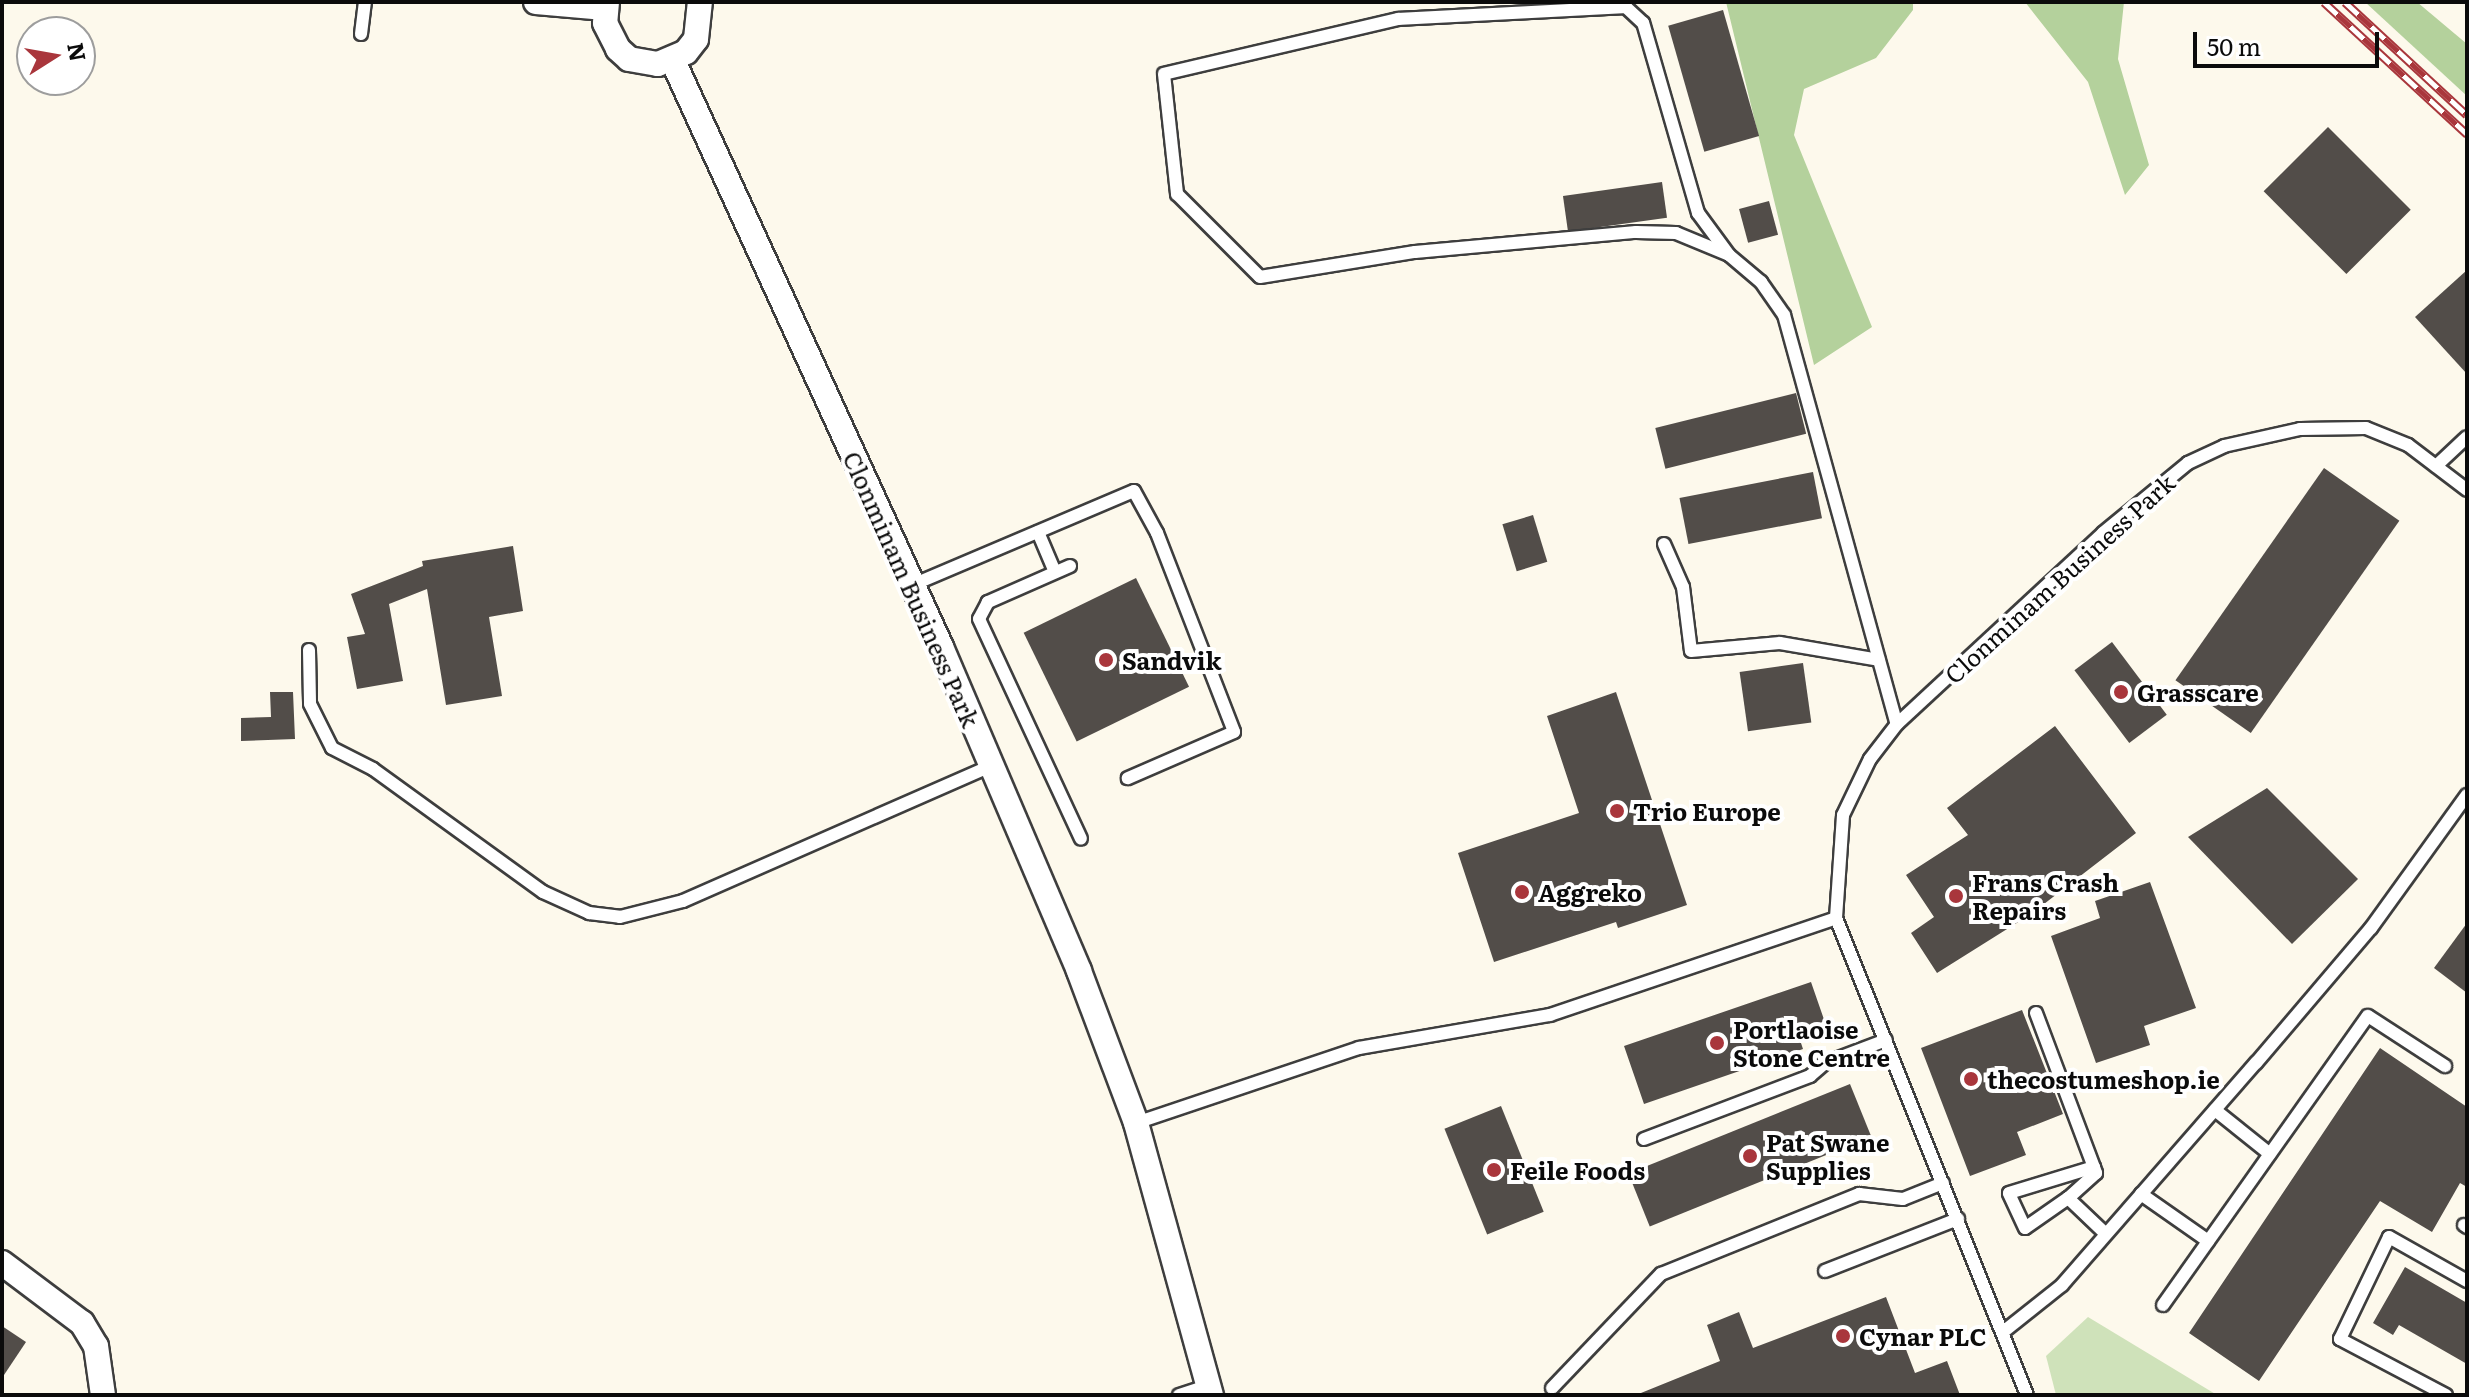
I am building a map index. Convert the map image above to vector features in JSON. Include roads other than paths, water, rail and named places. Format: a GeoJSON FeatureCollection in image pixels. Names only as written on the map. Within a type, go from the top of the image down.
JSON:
{"type":"FeatureCollection","features":[{"type":"Feature","properties":{"kind":"street"},"geometry":{"type":"LineString","coordinates":[[536,2],[606,5],[609,37],[629,59],[658,64],[673,61],[696,39],[700,2]]}},
{"type":"Feature","properties":{"kind":"street","name":"Clonminam Business Park"},"geometry":{"type":"LineString","coordinates":[[673,61],[991,766],[1079,971],[1136,1123],[1209,1391]]}},
{"type":"Feature","properties":{"kind":"street"},"geometry":{"type":"LineString","coordinates":[[2,1263],[82,1323],[96,1346],[103,1395]]}},
{"type":"Feature","properties":{"kind":"lane"},"geometry":{"type":"LineString","coordinates":[[361,34],[365,2]]}},
{"type":"Feature","properties":{"kind":"lane"},"geometry":{"type":"LineString","coordinates":[[1729,255],[1676,233],[1636,232],[1415,252],[1260,277],[1177,194],[1164,74],[1398,19],[1626,7],[1643,23],[1698,213],[1729,255],[1761,282],[1784,315],[1897,724]]}},
{"type":"Feature","properties":{"kind":"lane","name":"Clonminam Business Park"},"geometry":{"type":"LineString","coordinates":[[2027,1395],[1836,918],[1835,868],[1843,815],[1870,759],[1897,724],[2103,533],[2200,457],[2224,446],[2300,429],[2366,428],[2408,445],[2467,490]]}},
{"type":"Feature","properties":{"kind":"lane"},"geometry":{"type":"LineString","coordinates":[[2436,466],[2467,437]]}},
{"type":"Feature","properties":{"kind":"lane"},"geometry":{"type":"LineString","coordinates":[[910,586],[1134,491],[1157,533],[1234,732],[1128,778]]}},
{"type":"Feature","properties":{"kind":"lane"},"geometry":{"type":"LineString","coordinates":[[1038,532],[1055,572]]}},
{"type":"Feature","properties":{"kind":"lane"},"geometry":{"type":"LineString","coordinates":[[1664,544],[1683,587],[1691,651],[1780,643],[1879,660]]}},
{"type":"Feature","properties":{"kind":"lane"},"geometry":{"type":"LineString","coordinates":[[1070,566],[988,602],[979,619],[1081,839]]}},
{"type":"Feature","properties":{"kind":"lane"},"geometry":{"type":"LineString","coordinates":[[309,650],[310,704],[332,748],[373,769],[543,892],[589,913],[620,917],[707,892],[991,766]]}},
{"type":"Feature","properties":{"kind":"lane"},"geometry":{"type":"LineString","coordinates":[[2003,1332],[2062,1285],[2215,1110],[2371,928],[2467,795]]}},
{"type":"Feature","properties":{"kind":"lane"},"geometry":{"type":"LineString","coordinates":[[1136,1123],[1359,1048],[1550,1015],[1836,918]]}},
{"type":"Feature","properties":{"kind":"lane"},"geometry":{"type":"LineString","coordinates":[[2036,1013],[2094,1167],[2096,1173],[2068,1198],[2025,1228],[2009,1193],[2094,1167]]}},
{"type":"Feature","properties":{"kind":"lane"},"geometry":{"type":"LineString","coordinates":[[2163,1305],[2368,1016],[2445,1066]]}},
{"type":"Feature","properties":{"kind":"lane"},"geometry":{"type":"LineString","coordinates":[[1644,1139],[1810,1076],[1825,1063],[1886,1040]]}},
{"type":"Feature","properties":{"kind":"lane"},"geometry":{"type":"LineString","coordinates":[[2215,1110],[2270,1154]]}},
{"type":"Feature","properties":{"kind":"lane"},"geometry":{"type":"LineString","coordinates":[[1552,1388],[1661,1274],[1859,1194],[1903,1199],[1943,1183]]}},
{"type":"Feature","properties":{"kind":"lane"},"geometry":{"type":"LineString","coordinates":[[2141,1194],[2208,1241]]}},
{"type":"Feature","properties":{"kind":"lane"},"geometry":{"type":"LineString","coordinates":[[2068,1198],[2106,1234]]}},
{"type":"Feature","properties":{"kind":"lane"},"geometry":{"type":"LineString","coordinates":[[1825,1271],[1958,1219]]}},
{"type":"Feature","properties":{"kind":"lane"},"geometry":{"type":"LineString","coordinates":[[2446,1395],[2340,1339],[2389,1237],[2467,1281]]}},
{"type":"Feature","properties":{"kind":"lane"},"geometry":{"type":"LineString","coordinates":[[1179,1395],[1209,1391]]}},
{"type":"Feature","properties":{"kind":"railway"},"geometry":{"type":"LineString","coordinates":[[2324,2],[2467,134]]}},
{"type":"Feature","properties":{"kind":"railway"},"geometry":{"type":"LineString","coordinates":[[2345,2],[2467,115]]}},
{"type":"Feature","properties":{"kind":"place","name":"Sandvik"},"geometry":{"type":"Point","coordinates":[1106,660]}},
{"type":"Feature","properties":{"kind":"place","name":"Grasscare"},"geometry":{"type":"Point","coordinates":[2121,692]}},
{"type":"Feature","properties":{"kind":"place","name":"Trio Europe"},"geometry":{"type":"Point","coordinates":[1617,811]}},
{"type":"Feature","properties":{"kind":"place","name":"Aggreko"},"geometry":{"type":"Point","coordinates":[1522,892]}},
{"type":"Feature","properties":{"kind":"place","name":"Frans Crash Repairs"},"geometry":{"type":"Point","coordinates":[1956,896]}},
{"type":"Feature","properties":{"kind":"place","name":"Portlaoise Stone Centre"},"geometry":{"type":"Point","coordinates":[1717,1043]}},
{"type":"Feature","properties":{"kind":"place","name":"thecostumeshop.ie"},"geometry":{"type":"Point","coordinates":[1971,1079]}},
{"type":"Feature","properties":{"kind":"place","name":"Pat Swane Supplies"},"geometry":{"type":"Point","coordinates":[1750,1156]}},
{"type":"Feature","properties":{"kind":"place","name":"Feile Foods"},"geometry":{"type":"Point","coordinates":[1494,1170]}},
{"type":"Feature","properties":{"kind":"place","name":"Cynar PLC"},"geometry":{"type":"Point","coordinates":[1843,1336]}}]}
